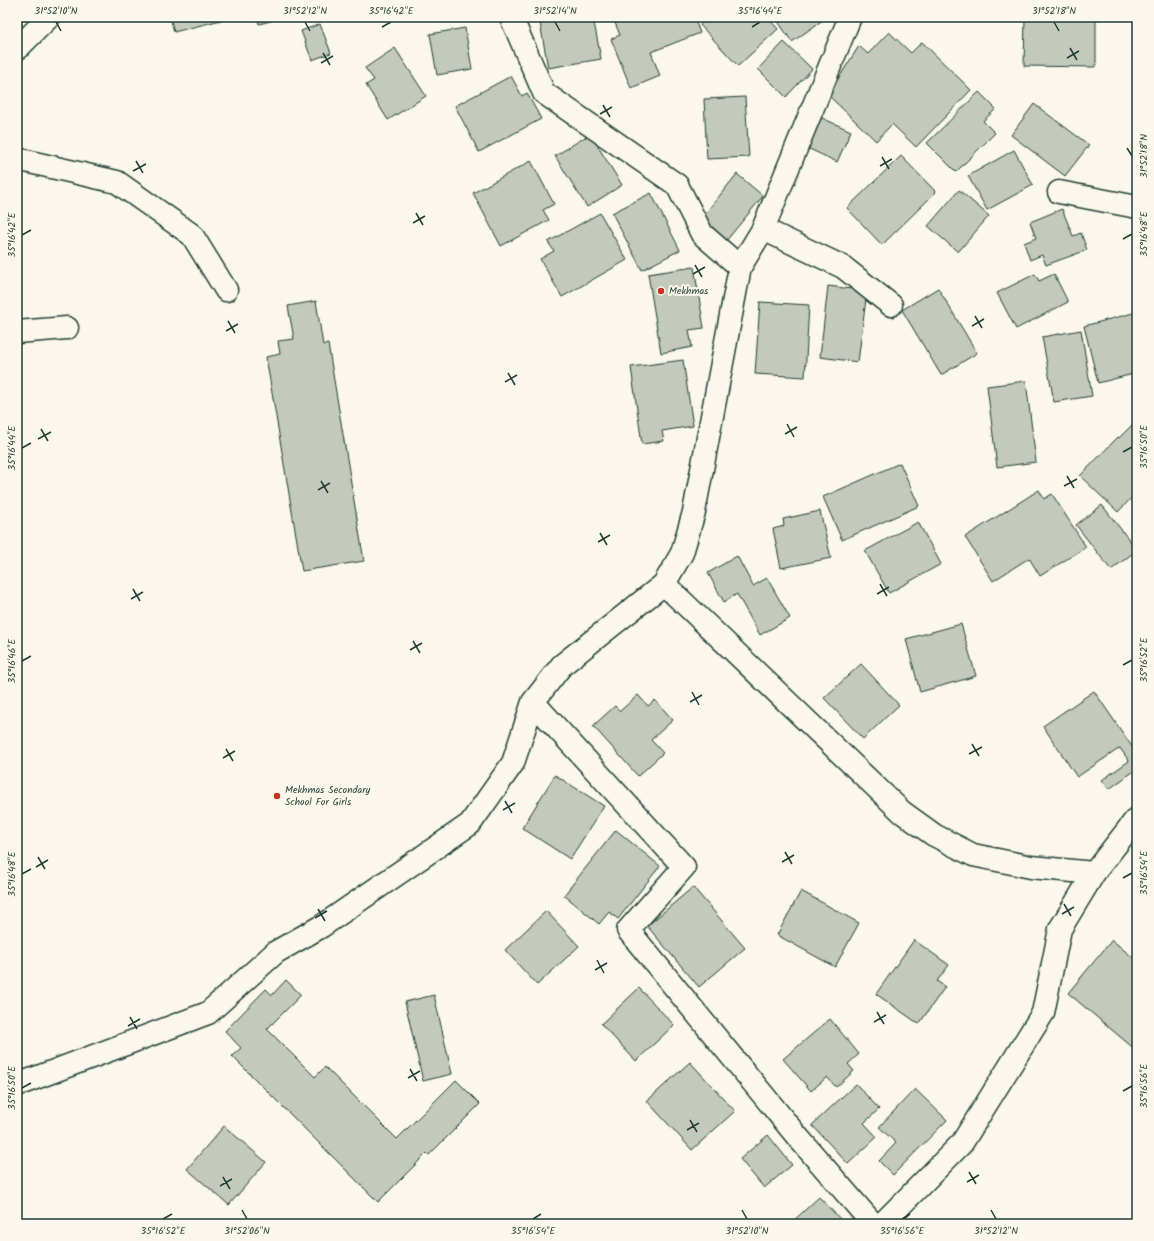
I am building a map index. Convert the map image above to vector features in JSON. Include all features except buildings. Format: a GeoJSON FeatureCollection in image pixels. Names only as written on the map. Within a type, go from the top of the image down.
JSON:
{"type":"FeatureCollection","features":[{"type":"Feature","properties":{"kind":"street"},"geometry":{"type":"LineString","coordinates":[[17,49],[49,17]]}},
{"type":"Feature","properties":{"kind":"street"},"geometry":{"type":"LineString","coordinates":[[511,17],[544,93],[677,185],[702,234],[740,267]]}},
{"type":"Feature","properties":{"kind":"street"},"geometry":{"type":"LineString","coordinates":[[17,1085],[208,1013],[276,952],[322,926],[470,824],[514,763],[533,702],[562,665],[664,584],[682,554],[694,512],[740,267],[763,230],[850,17]]}},
{"type":"Feature","properties":{"kind":"street"},"geometry":{"type":"LineString","coordinates":[[17,159],[117,182],[192,235],[226,290]]}},
{"type":"Feature","properties":{"kind":"street"},"geometry":{"type":"LineString","coordinates":[[1059,192],[1137,207]]}},
{"type":"Feature","properties":{"kind":"street"},"geometry":{"type":"LineString","coordinates":[[763,230],[844,268],[891,305]]}},
{"type":"Feature","properties":{"kind":"street"},"geometry":{"type":"LineString","coordinates":[[17,332],[66,328]]}},
{"type":"Feature","properties":{"kind":"street"},"geometry":{"type":"LineString","coordinates":[[664,584],[902,812],[934,835],[973,855],[1031,867],[1094,873]]}},
{"type":"Feature","properties":{"kind":"street"},"geometry":{"type":"LineString","coordinates":[[533,702],[684,867],[628,930],[796,1135],[873,1224]]}},
{"type":"Feature","properties":{"kind":"street"},"geometry":{"type":"LineString","coordinates":[[882,1224],[962,1143],[1043,1013],[1060,929],[1094,873],[1137,818]]}},
{"type":"Feature","properties":{"kind":"place","name":"Mekhmas"},"geometry":{"type":"Point","coordinates":[661,291]}},
{"type":"Feature","properties":{"kind":"place","name":"Mekhmas Secondary School For Girls"},"geometry":{"type":"Point","coordinates":[277,796]}}]}
